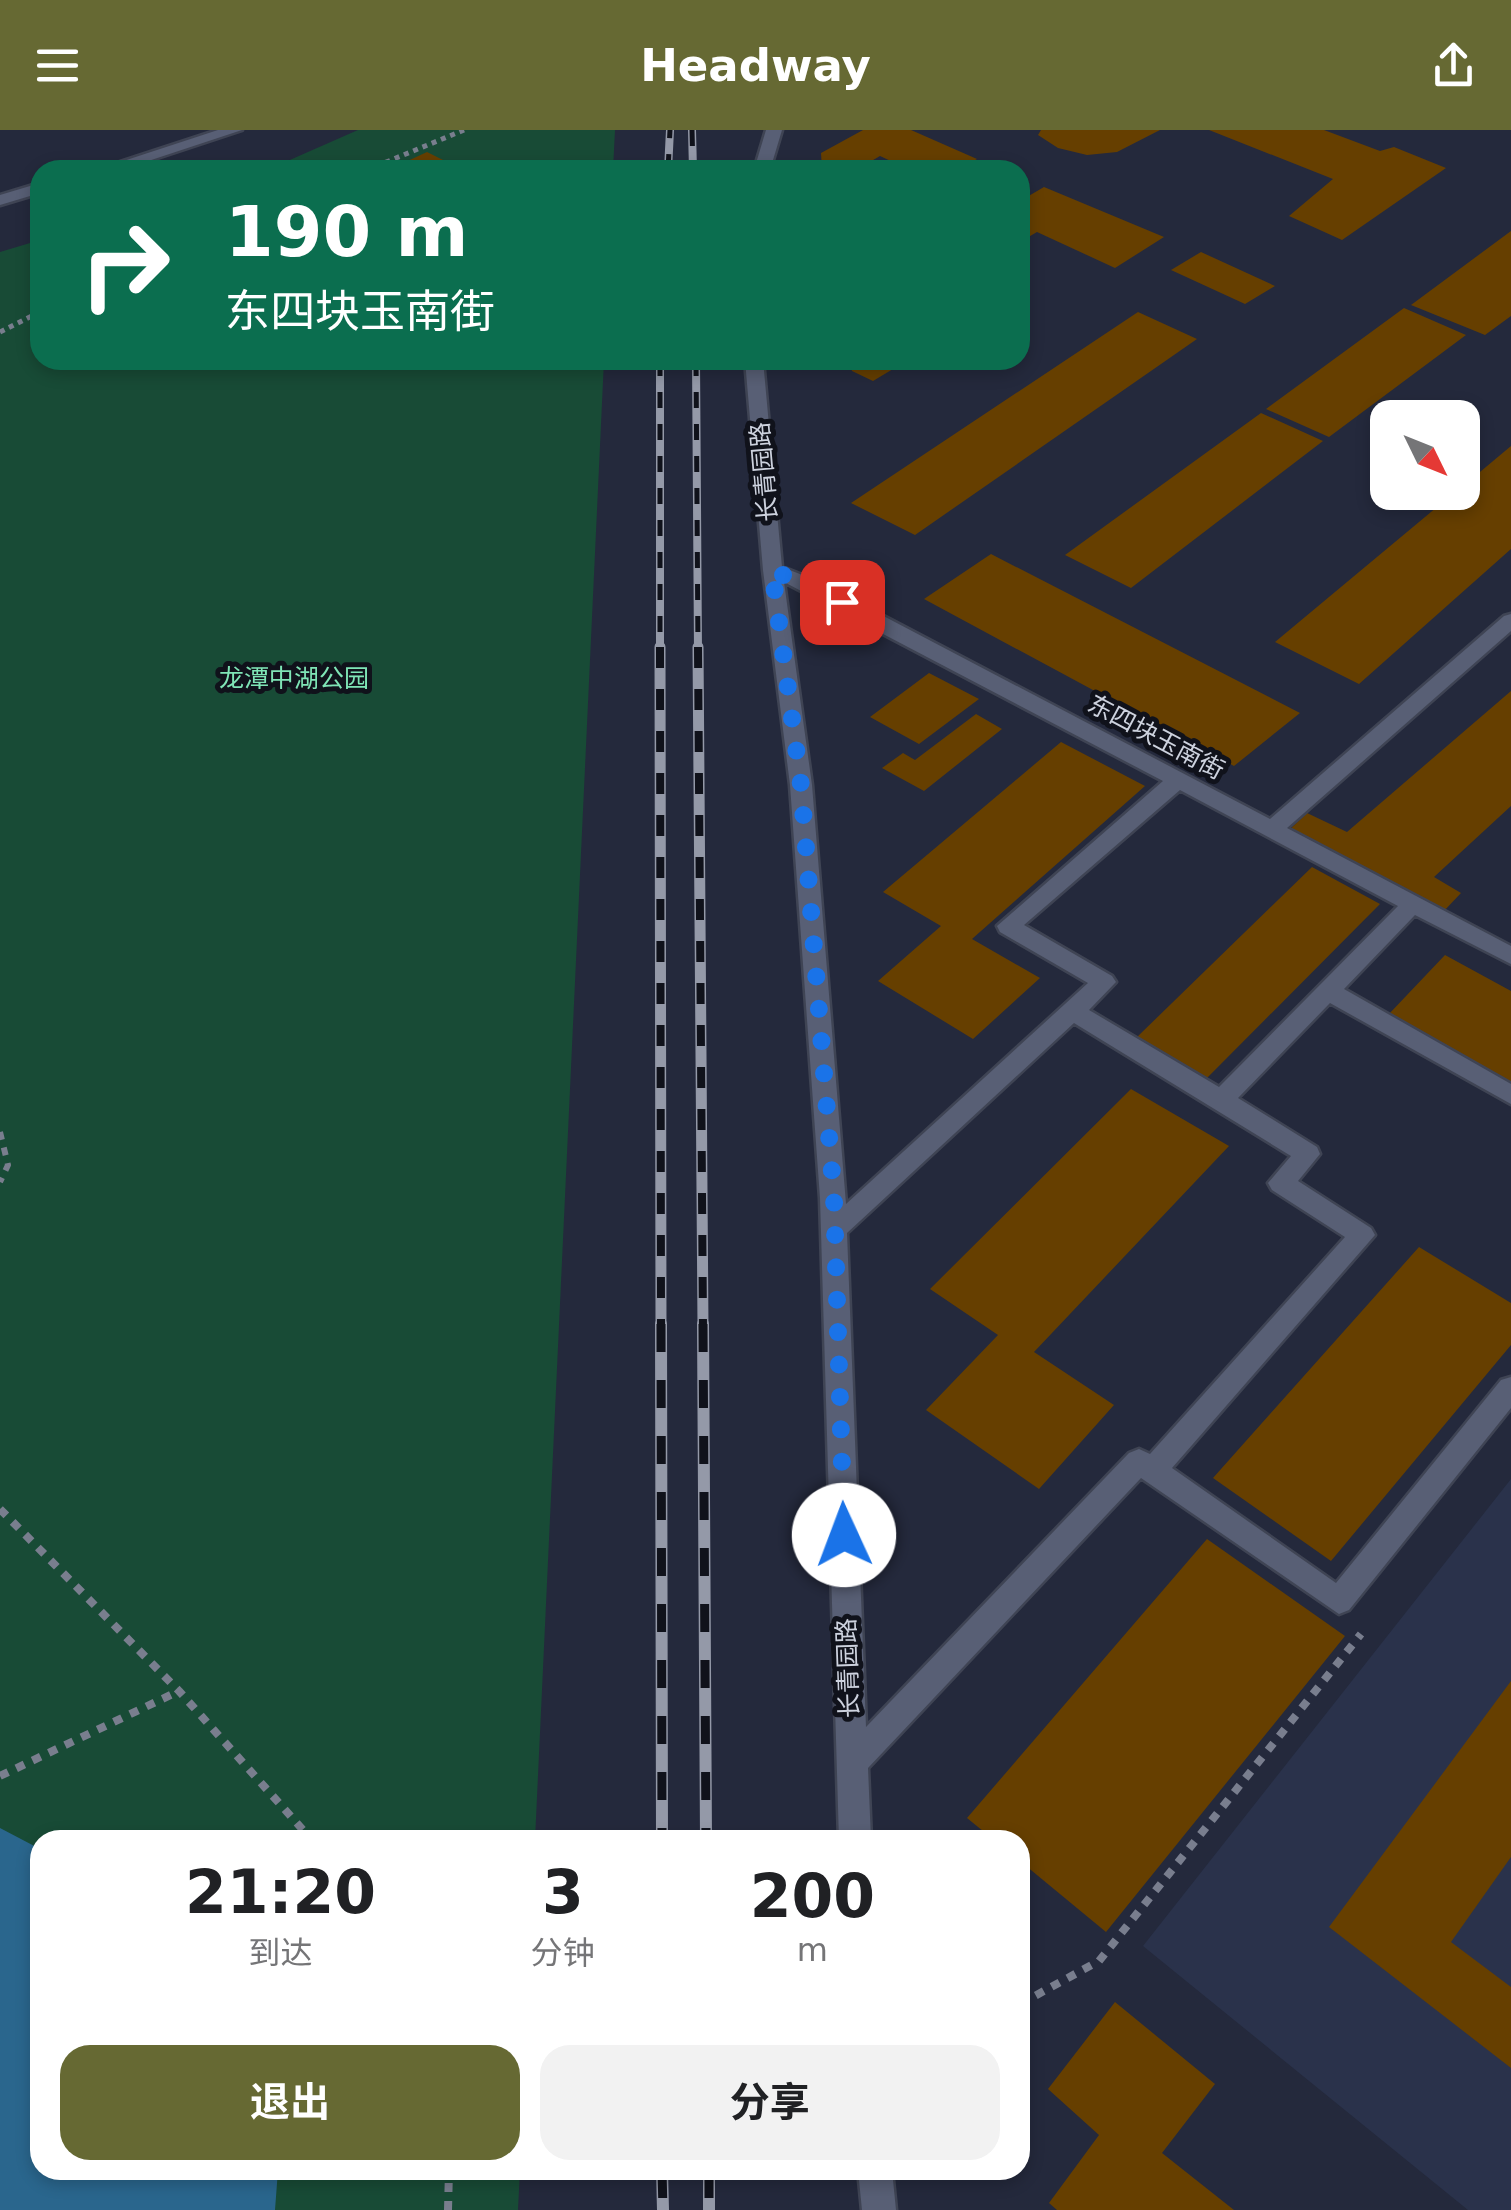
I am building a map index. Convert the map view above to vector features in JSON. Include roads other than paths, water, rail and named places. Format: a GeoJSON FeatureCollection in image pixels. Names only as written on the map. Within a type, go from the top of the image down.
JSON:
{"type":"FeatureCollection","features":[{"type":"Feature","properties":{"kind":"street"},"geometry":{"type":"LineString","coordinates":[[136,160],[234,130]]}},
{"type":"Feature","properties":{"kind":"street"},"geometry":{"type":"LineString","coordinates":[[765,160],[774,130]]}},
{"type":"Feature","properties":{"kind":"street"},"geometry":{"type":"LineString","coordinates":[[0,200],[30,191]]}},
{"type":"Feature","properties":{"kind":"street","name":"长青园路"},"geometry":{"type":"LineString","coordinates":[[755,370],[772,570],[801,785],[834,1230],[855,1830]]}},
{"type":"Feature","properties":{"kind":"street","name":"东四块玉南街"},"geometry":{"type":"LineString","coordinates":[[772,570],[808,584],[1511,956]]}},
{"type":"Feature","properties":{"kind":"street"},"geometry":{"type":"LineString","coordinates":[[1272,829],[1511,620]]}},
{"type":"Feature","properties":{"kind":"street"},"geometry":{"type":"LineString","coordinates":[[834,1230],[1104,982],[1008,926],[1178,780]]}},
{"type":"Feature","properties":{"kind":"street"},"geometry":{"type":"LineString","coordinates":[[1221,1100],[1412,904]]}},
{"type":"Feature","properties":{"kind":"street"},"geometry":{"type":"LineString","coordinates":[[1328,990],[1511,1095]]}},
{"type":"Feature","properties":{"kind":"street"},"geometry":{"type":"LineString","coordinates":[[1072,1011],[1308,1154],[1281,1183],[1362,1235],[1153,1470]]}},
{"type":"Feature","properties":{"kind":"street"},"geometry":{"type":"LineString","coordinates":[[852,1764],[1139,1461],[1339,1601],[1511,1388]]}},
{"type":"Feature","properties":{"kind":"street"},"geometry":{"type":"LineString","coordinates":[[876,2180],[878,2210]]}},
{"type":"Feature","properties":{"kind":"railway"},"geometry":{"type":"LineString","coordinates":[[668,160],[670,130]]}},
{"type":"Feature","properties":{"kind":"railway"},"geometry":{"type":"LineString","coordinates":[[692,130],[693,160]]}},
{"type":"Feature","properties":{"kind":"railway"},"geometry":{"type":"LineString","coordinates":[[660,370],[660,647]]}},
{"type":"Feature","properties":{"kind":"railway"},"geometry":{"type":"LineString","coordinates":[[696,370],[698,650]]}},
{"type":"Feature","properties":{"kind":"railway"},"geometry":{"type":"LineString","coordinates":[[660,647],[661,1327]]}},
{"type":"Feature","properties":{"kind":"railway"},"geometry":{"type":"LineString","coordinates":[[698,647],[703,1327]]}},
{"type":"Feature","properties":{"kind":"railway"},"geometry":{"type":"LineString","coordinates":[[661,1324],[662,1830]]}},
{"type":"Feature","properties":{"kind":"railway"},"geometry":{"type":"LineString","coordinates":[[703,1324],[706,1830]]}},
{"type":"Feature","properties":{"kind":"railway"},"geometry":{"type":"LineString","coordinates":[[662,2180],[663,2210]]}},
{"type":"Feature","properties":{"kind":"railway"},"geometry":{"type":"LineString","coordinates":[[709,2180],[709,2210]]}},
{"type":"Feature","properties":{"kind":"park label","name":"龙潭中湖公园"},"geometry":{"type":"Point","coordinates":[294,678]}}]}
